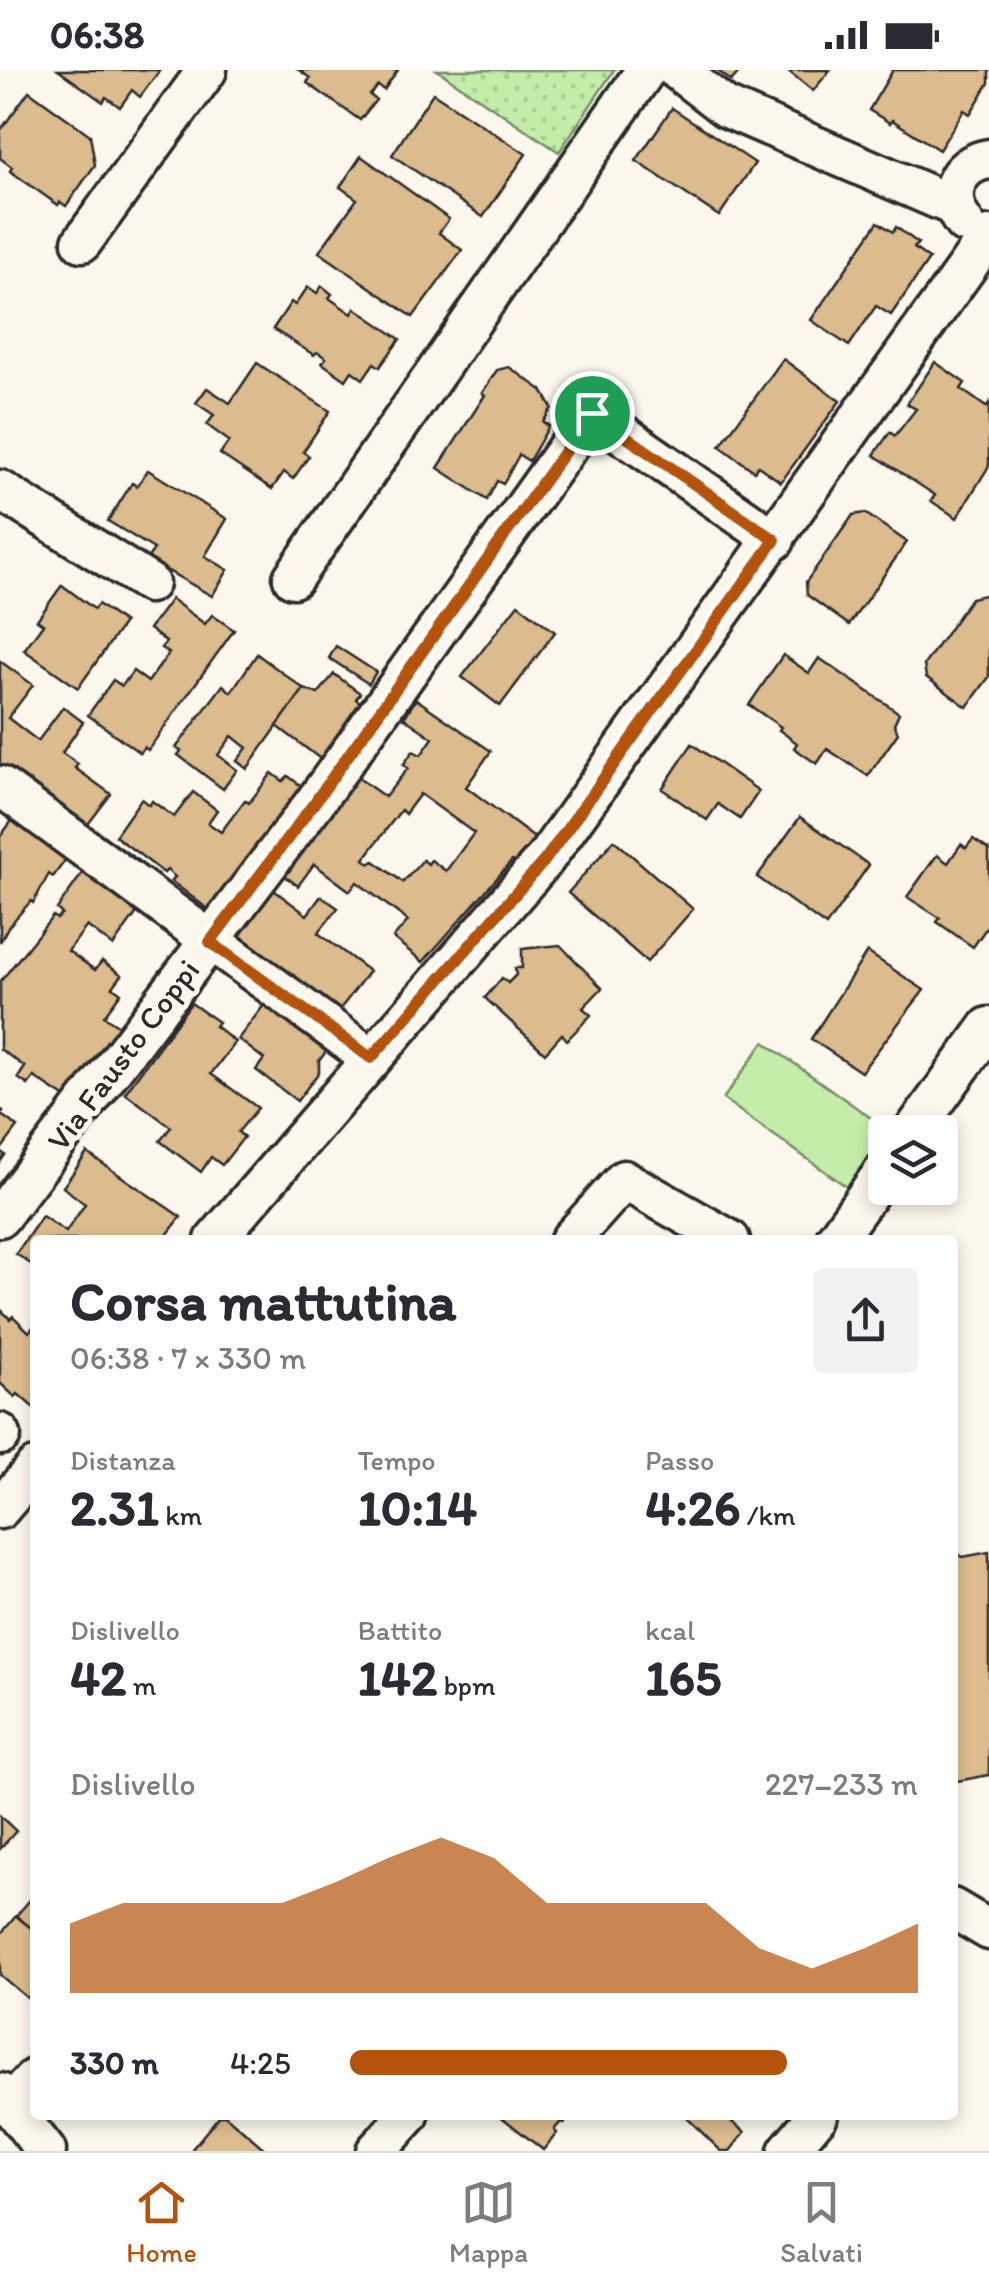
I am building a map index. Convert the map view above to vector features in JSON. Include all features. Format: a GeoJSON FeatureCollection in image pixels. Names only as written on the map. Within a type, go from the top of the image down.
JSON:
{"type":"FeatureCollection","features":[{"type":"Feature","properties":{"kind":"street"},"geometry":{"type":"LineString","coordinates":[[82,242],[207,70]]}},
{"type":"Feature","properties":{"kind":"street"},"geometry":{"type":"LineString","coordinates":[[293,578],[646,70]]}},
{"type":"Feature","properties":{"kind":"street"},"geometry":{"type":"LineString","coordinates":[[677,70],[725,107],[975,226]]}},
{"type":"Feature","properties":{"kind":"street"},"geometry":{"type":"LineString","coordinates":[[218,1235],[545,860],[954,285],[975,226],[954,185],[977,163],[989,128]]}},
{"type":"Feature","properties":{"kind":"street","name":"Via Fausto Coppi"},"geometry":{"type":"LineString","coordinates":[[0,1217],[315,802],[592,413],[775,540]]}},
{"type":"Feature","properties":{"kind":"street"},"geometry":{"type":"LineString","coordinates":[[0,490],[149,583]]}},
{"type":"Feature","properties":{"kind":"street"},"geometry":{"type":"LineString","coordinates":[[0,786],[371,1058]]}},
{"type":"Feature","properties":{"kind":"street"},"geometry":{"type":"LineString","coordinates":[[924,1115],[989,1027]]}},
{"type":"Feature","properties":{"kind":"street"},"geometry":{"type":"LineString","coordinates":[[574,1235],[624,1180],[721,1235]]}},
{"type":"Feature","properties":{"kind":"street"},"geometry":{"type":"LineString","coordinates":[[838,1235],[868,1193]]}},
{"type":"Feature","properties":{"kind":"street"},"geometry":{"type":"LineString","coordinates":[[0,1509],[30,1474]]}},
{"type":"Feature","properties":{"kind":"street"},"geometry":{"type":"LineString","coordinates":[[958,1912],[989,1930]]}},
{"type":"Feature","properties":{"kind":"street"},"geometry":{"type":"LineString","coordinates":[[15,2092],[46,2151]]}},
{"type":"Feature","properties":{"kind":"street"},"geometry":{"type":"LineString","coordinates":[[376,2151],[404,2120]]}},
{"type":"Feature","properties":{"kind":"street"},"geometry":{"type":"LineString","coordinates":[[788,2151],[814,2120]]}},
{"type":"Feature","properties":{"kind":"green space"},"geometry":{"type":"Polygon","coordinates":[[[437,70],[614,70],[559,152],[437,70]]]}},
{"type":"Feature","properties":{"kind":"green space"},"geometry":{"type":"Polygon","coordinates":[[[764,1042],[868,1116],[868,1158],[847,1187],[723,1099],[764,1042]]]}},
{"type":"Feature","properties":{"kind":"building"},"geometry":{"type":"Polygon","coordinates":[[[58,70],[160,70],[140,97],[132,90],[120,107],[106,97],[103,102],[58,70]]]}},
{"type":"Feature","properties":{"kind":"building"},"geometry":{"type":"Polygon","coordinates":[[[299,70],[398,70],[384,90],[378,86],[370,95],[376,100],[360,120],[307,83],[310,78],[299,70]]]}},
{"type":"Feature","properties":{"kind":"building"},"geometry":{"type":"Polygon","coordinates":[[[717,70],[741,70],[731,81],[717,70]]]}},
{"type":"Feature","properties":{"kind":"building"},"geometry":{"type":"Polygon","coordinates":[[[787,70],[830,70],[813,91],[787,70]]]}},
{"type":"Feature","properties":{"kind":"building"},"geometry":{"type":"Polygon","coordinates":[[[893,70],[989,70],[989,83],[970,114],[964,110],[939,150],[869,110],[893,70]]]}},
{"type":"Feature","properties":{"kind":"building"},"geometry":{"type":"Polygon","coordinates":[[[29,91],[90,135],[95,165],[66,206],[60,202],[58,205],[10,171],[12,167],[0,158],[0,131],[29,91]]]}},
{"type":"Feature","properties":{"kind":"building"},"geometry":{"type":"Polygon","coordinates":[[[433,93],[526,154],[483,217],[392,155],[433,93]]]}},
{"type":"Feature","properties":{"kind":"building"},"geometry":{"type":"Polygon","coordinates":[[[672,108],[755,163],[719,216],[636,161],[672,108]]]}},
{"type":"Feature","properties":{"kind":"building"},"geometry":{"type":"Polygon","coordinates":[[[361,156],[449,219],[439,233],[462,250],[413,317],[319,252],[357,199],[340,187],[361,156]]]}},
{"type":"Feature","properties":{"kind":"building"},"geometry":{"type":"Polygon","coordinates":[[[878,222],[893,232],[896,227],[918,243],[914,248],[929,259],[891,315],[876,306],[849,346],[811,320],[878,222]]]}},
{"type":"Feature","properties":{"kind":"building"},"geometry":{"type":"Polygon","coordinates":[[[322,286],[332,294],[329,298],[352,314],[355,308],[400,339],[380,367],[374,363],[363,379],[352,371],[346,380],[322,363],[326,358],[317,352],[314,355],[273,329],[291,302],[295,305],[308,287],[317,293],[322,286]]]}},
{"type":"Feature","properties":{"kind":"building"},"geometry":{"type":"Polygon","coordinates":[[[783,359],[840,401],[781,482],[758,466],[754,471],[720,446],[783,359]]]}},
{"type":"Feature","properties":{"kind":"building"},"geometry":{"type":"Polygon","coordinates":[[[935,362],[965,383],[961,389],[986,407],[989,403],[989,466],[957,518],[931,501],[935,495],[874,455],[890,432],[895,436],[916,409],[907,404],[935,362]]]}},
{"type":"Feature","properties":{"kind":"building"},"geometry":{"type":"Polygon","coordinates":[[[257,363],[330,411],[303,452],[309,456],[293,479],[284,472],[272,489],[220,454],[229,441],[207,425],[214,415],[196,403],[207,388],[230,403],[257,363]]]}},
{"type":"Feature","properties":{"kind":"building"},"geometry":{"type":"Polygon","coordinates":[[[509,367],[542,390],[552,408],[543,422],[549,426],[529,461],[519,455],[503,484],[497,481],[487,500],[438,468],[497,370],[509,367]]]}},
{"type":"Feature","properties":{"kind":"building"},"geometry":{"type":"Polygon","coordinates":[[[148,470],[227,519],[205,556],[228,570],[212,596],[147,559],[154,549],[108,521],[132,483],[137,486],[148,470]]]}},
{"type":"Feature","properties":{"kind":"building"},"geometry":{"type":"Polygon","coordinates":[[[865,513],[907,542],[849,625],[807,595],[806,582],[853,515],[865,513]]]}},
{"type":"Feature","properties":{"kind":"building"},"geometry":{"type":"Polygon","coordinates":[[[62,585],[94,609],[98,604],[124,623],[78,688],[24,650],[43,624],[37,620],[62,585]]]}},
{"type":"Feature","properties":{"kind":"building"},"geometry":{"type":"Polygon","coordinates":[[[984,595],[989,599],[989,677],[967,707],[926,677],[924,665],[971,598],[984,595]]]}},
{"type":"Feature","properties":{"kind":"building"},"geometry":{"type":"Polygon","coordinates":[[[171,599],[205,624],[212,615],[234,630],[148,750],[144,747],[140,753],[88,715],[113,680],[122,686],[133,671],[148,682],[169,653],[161,648],[166,642],[149,629],[171,599]]]}},
{"type":"Feature","properties":{"kind":"building"},"geometry":{"type":"Polygon","coordinates":[[[518,604],[555,632],[500,706],[462,677],[518,604]]]}},
{"type":"Feature","properties":{"kind":"building"},"geometry":{"type":"Polygon","coordinates":[[[336,646],[376,672],[369,684],[329,658],[336,646]]]}},
{"type":"Feature","properties":{"kind":"building"},"geometry":{"type":"Polygon","coordinates":[[[257,654],[304,689],[247,769],[237,761],[247,748],[232,736],[218,755],[237,770],[223,789],[178,755],[181,751],[176,748],[223,685],[231,692],[257,654]]]}},
{"type":"Feature","properties":{"kind":"building"},"geometry":{"type":"Polygon","coordinates":[[[783,655],[809,673],[819,658],[899,713],[894,724],[898,733],[868,776],[827,749],[817,764],[794,748],[797,743],[779,730],[781,727],[749,705],[783,655]]]}},
{"type":"Feature","properties":{"kind":"building"},"geometry":{"type":"Polygon","coordinates":[[[0,661],[33,685],[8,718],[38,741],[63,707],[83,722],[62,753],[78,764],[75,768],[111,794],[82,832],[0,770],[0,661]]]}},
{"type":"Feature","properties":{"kind":"building"},"geometry":{"type":"Polygon","coordinates":[[[334,674],[360,693],[356,699],[373,712],[327,764],[277,726],[304,689],[318,694],[334,674]]]}},
{"type":"Feature","properties":{"kind":"building"},"geometry":{"type":"Polygon","coordinates":[[[416,699],[491,751],[466,787],[537,840],[517,865],[512,861],[423,962],[393,938],[408,921],[357,882],[350,891],[314,864],[298,886],[285,876],[357,777],[385,797],[408,768],[403,765],[413,751],[421,755],[433,738],[404,718],[416,699]],[[420,794],[405,814],[401,810],[364,859],[370,864],[374,861],[403,882],[423,860],[428,864],[431,860],[446,871],[474,833],[420,794]]]}},
{"type":"Feature","properties":{"kind":"building"},"geometry":{"type":"Polygon","coordinates":[[[692,744],[759,791],[740,819],[718,804],[707,820],[662,789],[692,744]]]}},
{"type":"Feature","properties":{"kind":"building"},"geometry":{"type":"Polygon","coordinates":[[[272,773],[283,781],[288,776],[308,791],[220,910],[212,906],[209,910],[171,881],[175,877],[167,870],[164,873],[115,836],[141,799],[149,805],[152,801],[174,817],[193,792],[217,810],[208,823],[221,832],[272,773]]]}},
{"type":"Feature","properties":{"kind":"building"},"geometry":{"type":"Polygon","coordinates":[[[16,815],[63,850],[60,855],[66,859],[53,877],[49,874],[33,903],[8,927],[0,942],[0,837],[16,815]]]}},
{"type":"Feature","properties":{"kind":"building"},"geometry":{"type":"Polygon","coordinates":[[[800,817],[869,865],[826,926],[757,877],[800,817]]]}},
{"type":"Feature","properties":{"kind":"building"},"geometry":{"type":"Polygon","coordinates":[[[973,839],[989,850],[989,924],[973,947],[937,922],[940,918],[907,897],[937,855],[948,863],[961,844],[966,848],[973,839]]]}},
{"type":"Feature","properties":{"kind":"building"},"geometry":{"type":"Polygon","coordinates":[[[614,840],[693,909],[647,962],[568,893],[614,840]]]}},
{"type":"Feature","properties":{"kind":"building"},"geometry":{"type":"Polygon","coordinates":[[[86,868],[143,904],[113,946],[87,926],[68,951],[95,970],[102,961],[122,975],[113,987],[121,993],[104,1016],[128,1032],[75,1104],[34,1077],[28,1085],[18,1078],[25,1067],[0,1049],[0,982],[53,916],[57,919],[62,914],[57,909],[86,868]]]}},
{"type":"Feature","properties":{"kind":"building"},"geometry":{"type":"Polygon","coordinates":[[[271,888],[307,915],[321,896],[338,908],[318,933],[369,971],[332,1020],[232,941],[271,888]]]}},
{"type":"Feature","properties":{"kind":"building"},"geometry":{"type":"Polygon","coordinates":[[[560,945],[602,988],[583,1008],[591,1015],[567,1040],[562,1034],[545,1053],[485,998],[502,978],[508,983],[516,975],[515,968],[522,968],[522,949],[560,945]]]}},
{"type":"Feature","properties":{"kind":"building"},"geometry":{"type":"Polygon","coordinates":[[[867,952],[924,990],[861,1072],[811,1039],[867,952]]]}},
{"type":"Feature","properties":{"kind":"building"},"geometry":{"type":"Polygon","coordinates":[[[267,1001],[328,1049],[319,1061],[319,1072],[297,1101],[256,1070],[264,1059],[238,1039],[267,1001]]]}},
{"type":"Feature","properties":{"kind":"building"},"geometry":{"type":"Polygon","coordinates":[[[191,1003],[218,1022],[215,1026],[235,1042],[211,1074],[258,1108],[238,1132],[244,1137],[222,1165],[211,1157],[201,1172],[160,1141],[171,1127],[125,1093],[191,1003]]]}},
{"type":"Feature","properties":{"kind":"building"},"geometry":{"type":"Polygon","coordinates":[[[0,1114],[18,1127],[0,1151],[0,1114]]]}},
{"type":"Feature","properties":{"kind":"building"},"geometry":{"type":"Polygon","coordinates":[[[87,1153],[181,1217],[167,1235],[30,1235],[30,1264],[16,1254],[42,1216],[66,1232],[85,1204],[63,1187],[87,1153]]]}},
{"type":"Feature","properties":{"kind":"building"},"geometry":{"type":"Polygon","coordinates":[[[0,1309],[30,1331],[30,1405],[0,1383],[0,1309]]]}},
{"type":"Feature","properties":{"kind":"building"},"geometry":{"type":"Polygon","coordinates":[[[989,1552],[989,1775],[958,1781],[958,1554],[963,1557],[989,1552]]]}},
{"type":"Feature","properties":{"kind":"building"},"geometry":{"type":"Polygon","coordinates":[[[0,1816],[16,1831],[0,1849],[0,1816]]]}},
{"type":"Feature","properties":{"kind":"building"},"geometry":{"type":"Polygon","coordinates":[[[30,1900],[30,1927],[16,1916],[30,1900]]]}},
{"type":"Feature","properties":{"kind":"building"},"geometry":{"type":"Polygon","coordinates":[[[16,1916],[30,1927],[27,1998],[0,1975],[0,1935],[16,1916]]]}},
{"type":"Feature","properties":{"kind":"building"},"geometry":{"type":"Polygon","coordinates":[[[216,2120],[231,2120],[267,2151],[194,2151],[216,2120]]]}},
{"type":"Feature","properties":{"kind":"building"},"geometry":{"type":"Polygon","coordinates":[[[505,2120],[567,2120],[554,2130],[557,2133],[543,2150],[505,2120]]]}},
{"type":"Feature","properties":{"kind":"building"},"geometry":{"type":"Polygon","coordinates":[[[689,2120],[734,2120],[745,2132],[730,2151],[721,2151],[689,2120]]]}},
{"type":"Feature","properties":{"kind":"route"},"geometry":{"type":"LineString","coordinates":[[592,413],[775,540],[545,860],[371,1058],[210,942],[315,802],[592,413]]}}]}
